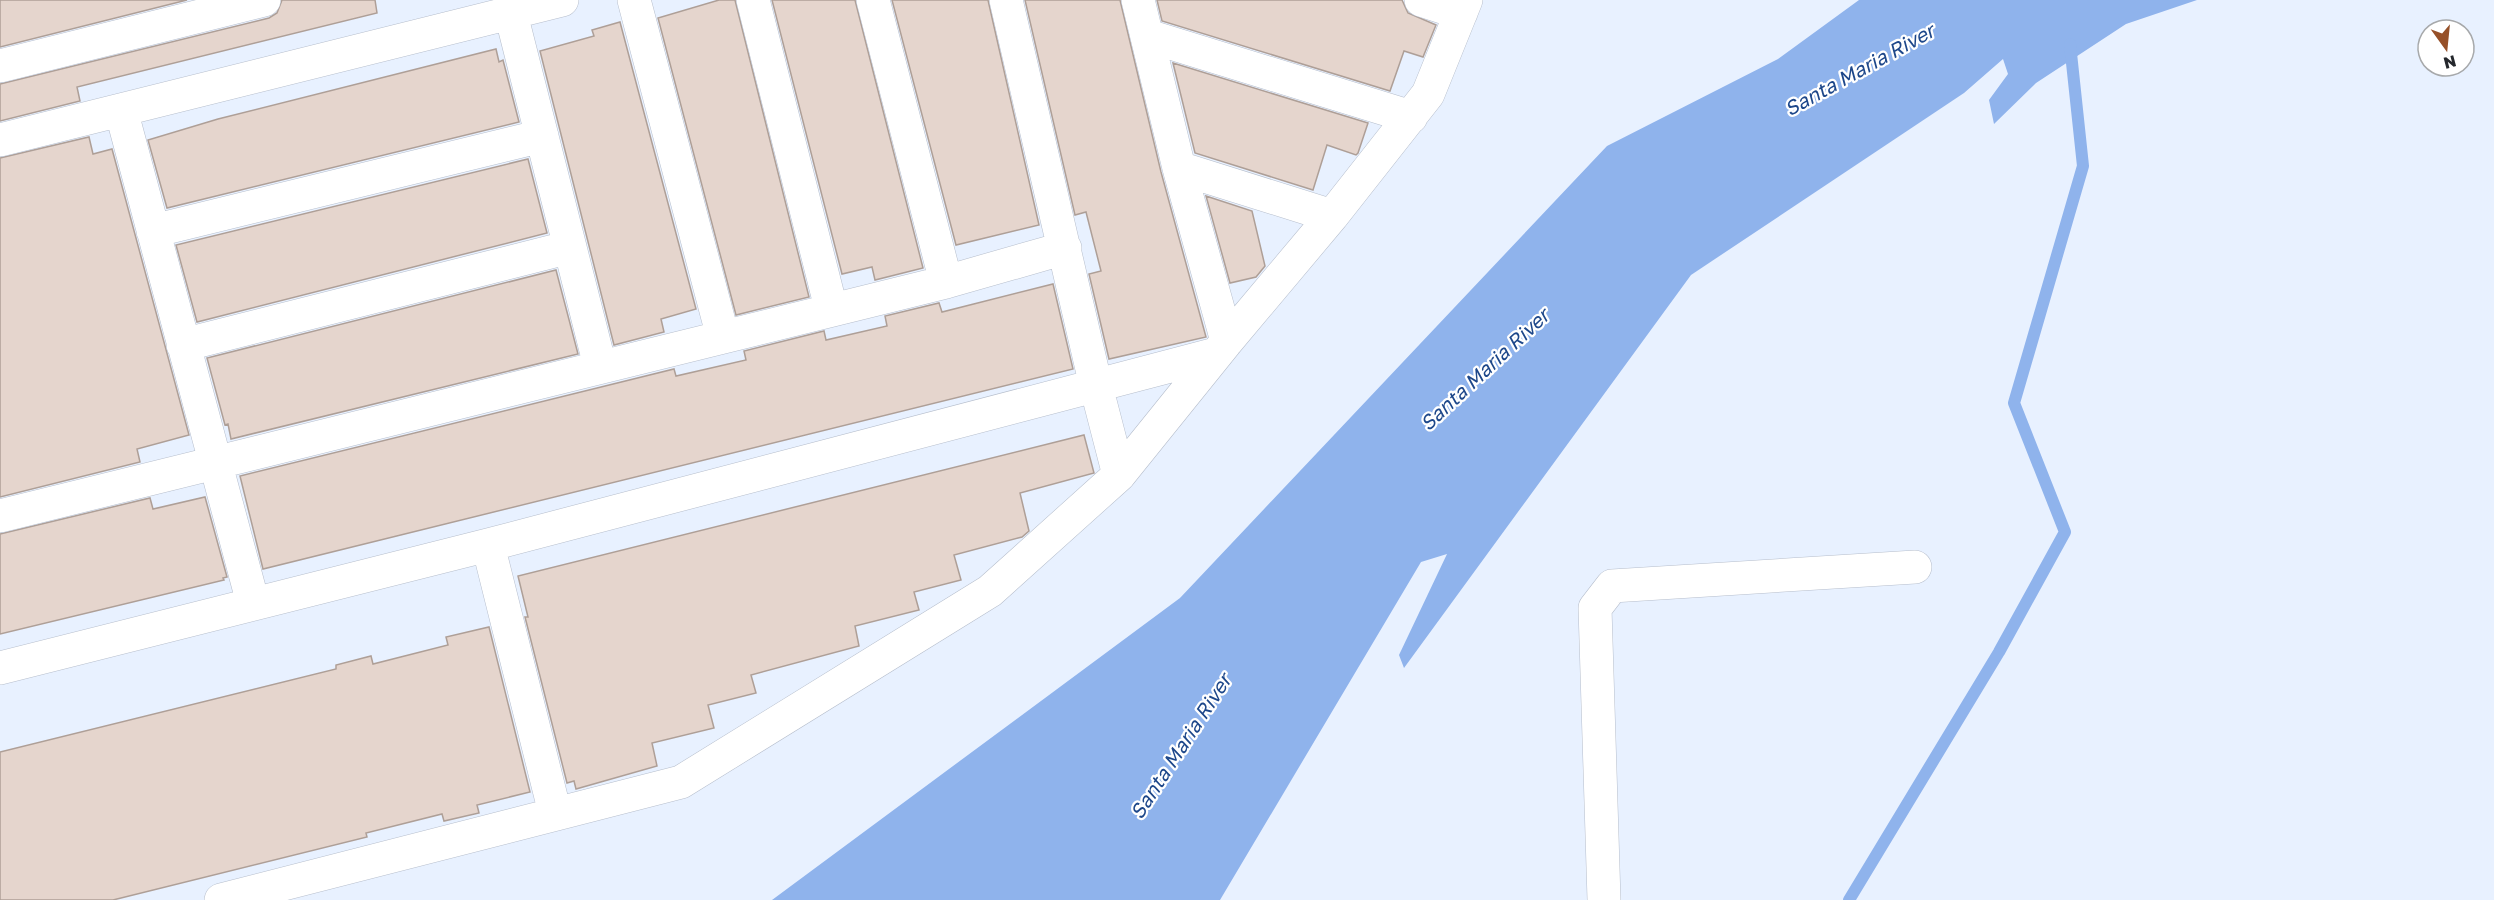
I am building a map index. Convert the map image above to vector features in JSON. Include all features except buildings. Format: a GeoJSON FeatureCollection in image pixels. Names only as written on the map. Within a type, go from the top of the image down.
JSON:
{"type":"FeatureCollection","features":[{"type":"Feature","properties":{"kind":"street"},"geometry":{"type":"LineString","coordinates":[[0,66],[264,0]]}},
{"type":"Feature","properties":{"kind":"street"},"geometry":{"type":"LineString","coordinates":[[0,140],[562,0]]}},
{"type":"Feature","properties":{"kind":"street"},"geometry":{"type":"LineString","coordinates":[[634,0],[723,337]]}},
{"type":"Feature","properties":{"kind":"street"},"geometry":{"type":"LineString","coordinates":[[753,0],[831,308]]}},
{"type":"Feature","properties":{"kind":"street"},"geometry":{"type":"LineString","coordinates":[[873,0],[946,282]]}},
{"type":"Feature","properties":{"kind":"street"},"geometry":{"type":"LineString","coordinates":[[1006,0],[1119,476]]}},
{"type":"Feature","properties":{"kind":"street"},"geometry":{"type":"LineString","coordinates":[[1138,0],[1222,348]]}},
{"type":"Feature","properties":{"kind":"street"},"geometry":{"type":"LineString","coordinates":[[220,900],[681,782],[990,591],[1119,476],[1332,216],[1428,94],[1463,7],[1421,0]]}},
{"type":"Feature","properties":{"kind":"street"},"geometry":{"type":"LineString","coordinates":[[511,14],[600,366]]}},
{"type":"Feature","properties":{"kind":"street"},"geometry":{"type":"LineString","coordinates":[[1148,36],[1411,117]]}},
{"type":"Feature","properties":{"kind":"street"},"geometry":{"type":"LineString","coordinates":[[121,110],[253,603]]}},
{"type":"Feature","properties":{"kind":"street"},"geometry":{"type":"LineString","coordinates":[[153,231],[542,136]]}},
{"type":"Feature","properties":{"kind":"street"},"geometry":{"type":"LineString","coordinates":[[1179,168],[1332,216]]}},
{"type":"Feature","properties":{"kind":"street"},"geometry":{"type":"LineString","coordinates":[[183,345],[570,247]]}},
{"type":"Feature","properties":{"kind":"street"},"geometry":{"type":"LineString","coordinates":[[0,516],[723,337],[831,308],[946,282],[1065,248]]}},
{"type":"Feature","properties":{"kind":"street"},"geometry":{"type":"LineString","coordinates":[[0,668],[488,545],[1096,386],[1222,348]]}},
{"type":"Feature","properties":{"kind":"street"},"geometry":{"type":"LineString","coordinates":[[488,545],[555,813]]}},
{"type":"Feature","properties":{"kind":"street"},"geometry":{"type":"LineString","coordinates":[[1604,900],[1595,608],[1612,586],[1915,567]]}},
{"type":"Feature","properties":{"kind":"water","name":"Santa Maria River"},"geometry":{"type":"Polygon","coordinates":[[[1859,0],[2197,0],[2126,24],[2036,83],[1994,124],[1989,100],[2008,74],[2003,59],[1964,93],[1691,275],[1404,668],[1399,655],[1447,554],[1421,562],[1220,900],[772,900],[1180,598],[1607,146],[1778,59],[1859,0]]]}},
{"type":"Feature","properties":{"kind":"waterway"},"geometry":{"type":"LineString","coordinates":[[1849,900],[1999,652],[2065,532],[2014,403],[2083,166],[2070,44]]}}]}
